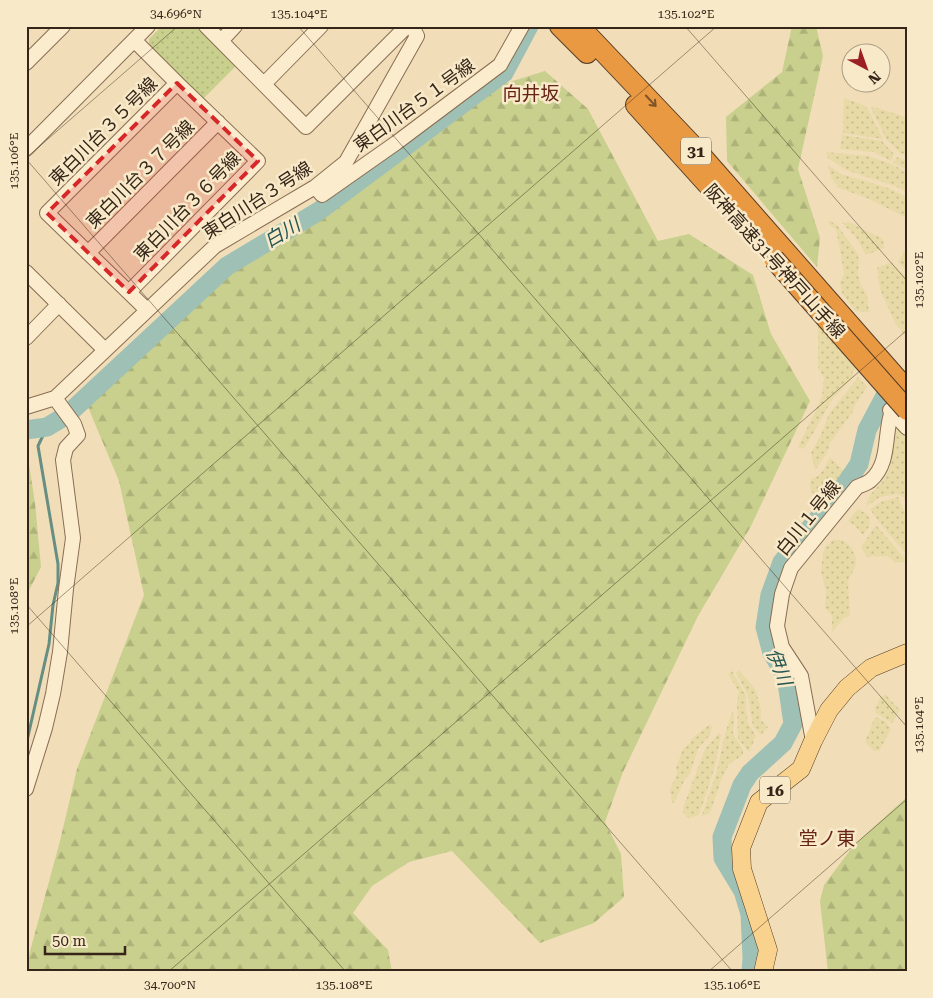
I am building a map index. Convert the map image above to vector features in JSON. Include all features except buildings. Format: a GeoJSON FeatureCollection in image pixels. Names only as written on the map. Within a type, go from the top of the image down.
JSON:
{"type":"FeatureCollection","features":[{"type":"Feature","properties":{"kind":"highway","name":"阪神高速31号神戸山手線"},"geometry":{"type":"LineString","coordinates":[[560,26],[601,57]]}},
{"type":"Feature","properties":{"kind":"highway","name":"阪神高速31号神戸山手線"},"geometry":{"type":"LineString","coordinates":[[579,26],[601,57],[779,255],[907,390]]}},
{"type":"Feature","properties":{"kind":"highway","name":"阪神高速31号神戸山手線"},"geometry":{"type":"LineString","coordinates":[[779,255],[898,410]]}},
{"type":"Feature","properties":{"kind":"main road","name":"16"},"geometry":{"type":"LineString","coordinates":[[763,972],[768,950],[742,869],[741,848],[759,802],[801,769],[829,710],[847,688],[870,668],[907,652]]}},
{"type":"Feature","properties":{"kind":"street"},"geometry":{"type":"LineString","coordinates":[[26,63],[63,26]]}},
{"type":"Feature","properties":{"kind":"street"},"geometry":{"type":"LineString","coordinates":[[26,149],[148,26]]}},
{"type":"Feature","properties":{"kind":"street"},"geometry":{"type":"LineString","coordinates":[[206,26],[306,127],[407,26]]}},
{"type":"Feature","properties":{"kind":"street"},"geometry":{"type":"LineString","coordinates":[[221,41],[235,26]]}},
{"type":"Feature","properties":{"kind":"street"},"geometry":{"type":"LineString","coordinates":[[264,84],[321,26]]}},
{"type":"Feature","properties":{"kind":"street","name":"東白川台３号線"},"geometry":{"type":"LineString","coordinates":[[26,408],[54,398],[215,246],[315,187],[346,162],[417,36],[412,26]]}},
{"type":"Feature","properties":{"kind":"street","name":"東白川台５１号線"},"geometry":{"type":"LineString","coordinates":[[315,187],[322,194],[478,83],[500,65],[522,26]]}},
{"type":"Feature","properties":{"kind":"street","name":"東白川台３５号線"},"geometry":{"type":"LineString","coordinates":[[134,40],[178,83],[47,213],[147,310]]}},
{"type":"Feature","properties":{"kind":"street","name":"東白川台３６号線"},"geometry":{"type":"LineString","coordinates":[[129,292],[258,161],[178,83]]}},
{"type":"Feature","properties":{"kind":"street","name":"東白川台３７号線"},"geometry":{"type":"LineString","coordinates":[[88,253],[218,122]]}},
{"type":"Feature","properties":{"kind":"street"},"geometry":{"type":"LineString","coordinates":[[26,272],[105,350]]}},
{"type":"Feature","properties":{"kind":"street"},"geometry":{"type":"LineString","coordinates":[[26,338],[60,304]]}},
{"type":"Feature","properties":{"kind":"street"},"geometry":{"type":"LineString","coordinates":[[907,390],[898,398],[898,410],[907,428]]}},
{"type":"Feature","properties":{"kind":"street"},"geometry":{"type":"LineString","coordinates":[[26,789],[45,728],[60,652],[73,538],[63,460],[66,448],[78,435],[74,424],[54,398]]}},
{"type":"Feature","properties":{"kind":"street","name":"白川１号線"},"geometry":{"type":"LineString","coordinates":[[813,741],[801,676],[782,647],[777,626],[782,594],[791,568],[857,487],[871,481],[882,466],[898,410]]}},
{"type":"Feature","properties":{"kind":"highlighted area"},"geometry":{"type":"Polygon","coordinates":[[[177,83],[258,161],[129,292],[47,213],[177,83]]]}},
{"type":"Feature","properties":{"kind":"shaded area"},"geometry":{"type":"Polygon","coordinates":[[[844,98],[864,105],[868,109],[883,139],[843,133],[844,98]]]}},
{"type":"Feature","properties":{"kind":"shaded area"},"geometry":{"type":"Polygon","coordinates":[[[870,106],[903,116],[907,121],[907,155],[900,153],[886,139],[870,106]]]}},
{"type":"Feature","properties":{"kind":"shaded area"},"geometry":{"type":"Polygon","coordinates":[[[842,135],[882,141],[894,154],[891,161],[874,152],[840,149],[842,135]]]}},
{"type":"Feature","properties":{"kind":"shaded area"},"geometry":{"type":"Polygon","coordinates":[[[826,152],[868,156],[889,163],[907,172],[907,192],[895,186],[846,170],[828,158],[826,152]]]}},
{"type":"Feature","properties":{"kind":"shaded area"},"geometry":{"type":"Polygon","coordinates":[[[897,157],[907,161],[907,170],[893,163],[897,157]]]}},
{"type":"Feature","properties":{"kind":"shaded area"},"geometry":{"type":"Polygon","coordinates":[[[828,165],[841,174],[888,188],[907,197],[907,218],[867,198],[839,188],[831,178],[828,165]]]}},
{"type":"Feature","properties":{"kind":"shaded area"},"geometry":{"type":"Polygon","coordinates":[[[828,220],[837,225],[858,254],[858,274],[861,285],[867,295],[869,312],[855,311],[842,293],[840,283],[844,273],[836,229],[830,225],[828,220]]]}},
{"type":"Feature","properties":{"kind":"shaded area"},"geometry":{"type":"Polygon","coordinates":[[[849,222],[883,239],[884,248],[866,255],[855,236],[842,223],[849,222]]]}},
{"type":"Feature","properties":{"kind":"shaded area"},"geometry":{"type":"Polygon","coordinates":[[[907,247],[907,272],[898,262],[907,247]]]}},
{"type":"Feature","properties":{"kind":"shaded area"},"geometry":{"type":"Polygon","coordinates":[[[891,262],[907,278],[907,338],[895,323],[880,289],[877,268],[891,262]]]}},
{"type":"Feature","properties":{"kind":"shaded area"},"geometry":{"type":"Polygon","coordinates":[[[818,325],[856,368],[852,373],[854,376],[832,400],[804,449],[798,447],[822,397],[824,378],[818,368],[818,325]]]}},
{"type":"Feature","properties":{"kind":"shaded area"},"geometry":{"type":"Polygon","coordinates":[[[858,377],[867,387],[852,413],[830,443],[827,453],[815,470],[811,453],[829,414],[858,377]]]}},
{"type":"Feature","properties":{"kind":"shaded area"},"geometry":{"type":"Polygon","coordinates":[[[897,428],[907,438],[907,506],[903,497],[897,494],[880,497],[867,506],[871,494],[884,480],[890,468],[897,428]]]}},
{"type":"Feature","properties":{"kind":"shaded area"},"geometry":{"type":"Polygon","coordinates":[[[830,457],[844,471],[819,502],[810,489],[811,479],[818,476],[830,457]]]}},
{"type":"Feature","properties":{"kind":"shaded area"},"geometry":{"type":"Polygon","coordinates":[[[898,497],[907,517],[907,555],[870,509],[881,502],[898,497]]]}},
{"type":"Feature","properties":{"kind":"shaded area"},"geometry":{"type":"Polygon","coordinates":[[[858,509],[870,518],[869,527],[863,535],[848,521],[858,509]]]}},
{"type":"Feature","properties":{"kind":"shaded area"},"geometry":{"type":"Polygon","coordinates":[[[876,525],[907,561],[895,563],[888,556],[867,557],[861,547],[876,525]]]}},
{"type":"Feature","properties":{"kind":"shaded area"},"geometry":{"type":"Polygon","coordinates":[[[833,540],[842,540],[850,546],[856,557],[856,565],[848,581],[850,615],[844,618],[832,632],[832,616],[825,608],[826,592],[821,571],[825,548],[833,540]]]}},
{"type":"Feature","properties":{"kind":"shaded area"},"geometry":{"type":"Polygon","coordinates":[[[739,670],[755,689],[761,709],[761,720],[768,727],[761,735],[753,727],[748,695],[736,673],[739,670]]]}},
{"type":"Feature","properties":{"kind":"shaded area"},"geometry":{"type":"Polygon","coordinates":[[[732,671],[746,696],[748,723],[756,736],[749,752],[738,739],[737,702],[739,692],[728,674],[732,671]]]}},
{"type":"Feature","properties":{"kind":"shaded area"},"geometry":{"type":"Polygon","coordinates":[[[885,694],[900,710],[892,723],[876,713],[875,708],[880,698],[885,694]]]}},
{"type":"Feature","properties":{"kind":"shaded area"},"geometry":{"type":"Polygon","coordinates":[[[732,712],[734,715],[733,734],[743,750],[743,755],[729,764],[710,813],[703,816],[717,771],[732,712]]]}},
{"type":"Feature","properties":{"kind":"shaded area"},"geometry":{"type":"Polygon","coordinates":[[[875,717],[885,721],[891,729],[879,751],[874,751],[865,742],[875,717]]]}},
{"type":"Feature","properties":{"kind":"shaded area"},"geometry":{"type":"Polygon","coordinates":[[[710,724],[712,727],[710,735],[698,749],[690,774],[685,779],[674,803],[672,802],[670,790],[677,773],[676,768],[683,749],[690,743],[690,740],[710,724]]]}},
{"type":"Feature","properties":{"kind":"shaded area"},"geometry":{"type":"Polygon","coordinates":[[[719,733],[721,735],[715,766],[699,815],[689,818],[683,813],[683,808],[705,749],[719,733]]]}},
{"type":"Feature","properties":{"kind":"green space"},"geometry":{"type":"Polygon","coordinates":[[[162,26],[201,26],[238,64],[203,99],[149,46],[149,39],[162,26]]]}},
{"type":"Feature","properties":{"kind":"green space"},"geometry":{"type":"Polygon","coordinates":[[[792,26],[816,26],[823,56],[798,169],[820,238],[817,267],[727,161],[726,117],[782,72],[792,26]]]}},
{"type":"Feature","properties":{"kind":"green space"},"geometry":{"type":"Polygon","coordinates":[[[545,71],[588,109],[658,241],[689,234],[753,275],[771,334],[810,401],[751,526],[698,616],[623,772],[605,822],[621,854],[624,897],[594,923],[540,943],[452,851],[409,862],[372,886],[353,913],[388,950],[392,972],[26,972],[77,769],[144,595],[119,481],[88,407],[234,266],[319,220],[493,87],[545,71]]]}},
{"type":"Feature","properties":{"kind":"green space"},"geometry":{"type":"Polygon","coordinates":[[[26,445],[35,503],[41,567],[26,596],[26,445]]]}},
{"type":"Feature","properties":{"kind":"green space"},"geometry":{"type":"Polygon","coordinates":[[[907,797],[907,972],[828,972],[820,901],[824,885],[854,845],[907,797]]]}},
{"type":"Feature","properties":{"kind":"waterway","name":"白川"},"geometry":{"type":"LineString","coordinates":[[26,430],[47,427],[67,415],[227,266],[319,211],[504,73],[529,26]]}},
{"type":"Feature","properties":{"kind":"waterway","name":"伊川"},"geometry":{"type":"LineString","coordinates":[[751,972],[750,914],[743,891],[723,858],[722,837],[742,785],[750,773],[783,743],[793,724],[786,676],[772,653],[765,627],[770,595],[782,562],[840,492],[859,464],[867,430],[885,396],[902,381]]}},
{"type":"Feature","properties":{"kind":"waterway"},"geometry":{"type":"LineString","coordinates":[[26,745],[49,644],[53,605],[58,583],[58,564],[38,446],[47,427]]}},
{"type":"Feature","properties":{"kind":"district","name":"向井坂"},"geometry":{"type":"Point","coordinates":[531,93]}},
{"type":"Feature","properties":{"kind":"district","name":"堂ノ東"},"geometry":{"type":"Point","coordinates":[827,838]}}]}
